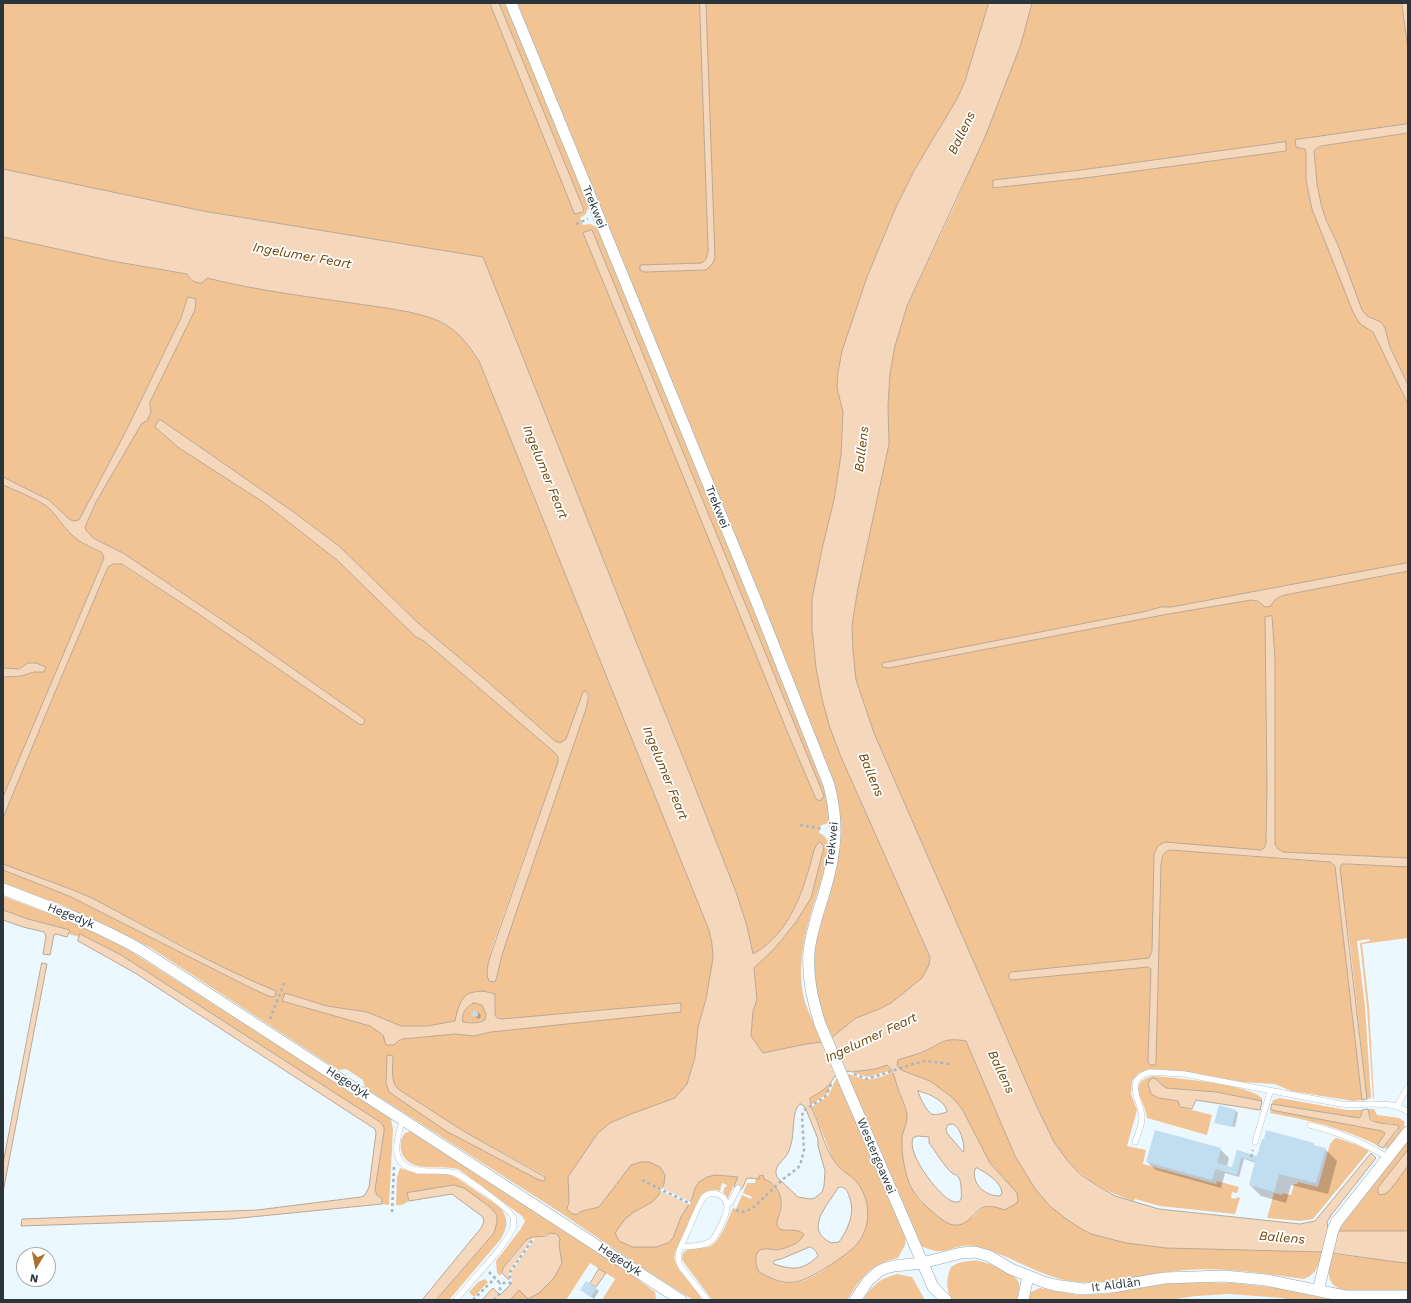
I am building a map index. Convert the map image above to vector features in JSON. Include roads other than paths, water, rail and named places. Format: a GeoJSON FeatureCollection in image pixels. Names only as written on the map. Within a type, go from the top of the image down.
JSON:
{"type":"FeatureCollection","features":[{"type":"Feature","properties":{"kind":"street","name":"Trekwei"},"geometry":{"type":"LineString","coordinates":[[511,3],[829,785],[835,813],[835,844],[811,939],[808,967],[812,994],[820,1024]]}},
{"type":"Feature","properties":{"kind":"street","name":"Hegedyk"},"geometry":{"type":"LineString","coordinates":[[3,889],[80,919],[141,950],[403,1119],[673,1298]]}},
{"type":"Feature","properties":{"kind":"street","name":"Westergoawei"},"geometry":{"type":"LineString","coordinates":[[820,1024],[922,1263],[933,1287],[946,1300]]}},
{"type":"Feature","properties":{"kind":"street"},"geometry":{"type":"LineString","coordinates":[[1318,1291],[1333,1230],[1340,1216],[1408,1132]]}},
{"type":"Feature","properties":{"kind":"street","name":"It Aldlân"},"geometry":{"type":"LineString","coordinates":[[922,1263],[961,1253],[975,1252],[989,1256],[1011,1269],[1054,1285],[1083,1289],[1112,1288],[1164,1278],[1207,1276],[1242,1277],[1266,1280],[1345,1296],[1408,1296]]}},
{"type":"Feature","properties":{"kind":"street"},"geometry":{"type":"LineString","coordinates":[[855,1300],[868,1281],[879,1271],[894,1266],[922,1263]]}},
{"type":"Feature","properties":{"kind":"street"},"geometry":{"type":"LineString","coordinates":[[1023,1300],[1028,1276]]}},
{"type":"Feature","properties":{"kind":"street","name":"Westergoawei"},"geometry":{"type":"LineString","coordinates":[[933,1287],[933,1300]]}},
{"type":"Feature","properties":{"kind":"lane"},"geometry":{"type":"LineString","coordinates":[[1135,1142],[1142,1120],[1135,1095],[1135,1089],[1139,1079],[1146,1073],[1155,1072],[1184,1074],[1245,1085],[1270,1092],[1341,1104],[1379,1104],[1397,1106],[1408,1112]]}},
{"type":"Feature","properties":{"kind":"lane"},"geometry":{"type":"LineString","coordinates":[[1397,1106],[1408,1087]]}},
{"type":"Feature","properties":{"kind":"lane"},"geometry":{"type":"LineString","coordinates":[[1255,1142],[1270,1092]]}},
{"type":"Feature","properties":{"kind":"lane"},"geometry":{"type":"LineString","coordinates":[[403,1119],[397,1137],[396,1154],[404,1165],[411,1169],[425,1171],[447,1171],[457,1174],[504,1206],[513,1217],[514,1227],[506,1241],[456,1300]]}},
{"type":"Feature","properties":{"kind":"lane"},"geometry":{"type":"LineString","coordinates":[[1310,1125],[1352,1138],[1388,1158]]}},
{"type":"Feature","properties":{"kind":"lane"},"geometry":{"type":"LineString","coordinates":[[727,1206],[738,1188]]}},
{"type":"Feature","properties":{"kind":"lane"},"geometry":{"type":"LineString","coordinates":[[681,1247],[702,1244],[711,1241],[715,1237],[727,1212],[727,1206],[724,1198],[716,1194],[708,1195],[703,1198],[681,1247],[678,1257],[679,1262],[707,1300]]}},
{"type":"Feature","properties":{"kind":"water"},"geometry":{"type":"Polygon","coordinates":[[[490,3],[499,3],[584,210],[582,212],[575,214],[490,3]]]}},
{"type":"Feature","properties":{"kind":"water"},"geometry":{"type":"Polygon","coordinates":[[[700,3],[706,3],[715,258],[713,263],[706,270],[644,272],[640,270],[640,265],[702,263],[706,259],[708,252],[700,3]]]}},
{"type":"Feature","properties":{"kind":"water"},"geometry":{"type":"Polygon","coordinates":[[[989,3],[1032,3],[1021,44],[985,137],[907,306],[895,346],[890,373],[888,405],[889,444],[858,588],[852,625],[856,680],[874,733],[1037,1107],[1054,1142],[1067,1160],[1081,1175],[1115,1196],[1159,1209],[1300,1224],[1315,1221],[1371,1153],[1376,1158],[1332,1214],[1327,1222],[1328,1228],[1338,1231],[1408,1231],[1408,1263],[1323,1252],[1166,1248],[1126,1243],[1091,1234],[1066,1219],[1050,1206],[1036,1190],[1015,1156],[966,1041],[959,1040],[948,1040],[922,1052],[898,1060],[897,1065],[901,1070],[930,1081],[953,1098],[962,1109],[990,1163],[1017,1193],[1017,1203],[1005,1210],[986,1206],[980,1209],[963,1224],[953,1225],[946,1222],[928,1208],[916,1195],[909,1182],[903,1157],[902,1139],[907,1121],[905,1105],[893,1073],[887,1065],[875,1069],[852,1072],[849,1071],[834,1077],[827,1087],[810,1098],[813,1111],[829,1152],[839,1167],[859,1185],[866,1199],[868,1215],[865,1230],[857,1244],[844,1256],[807,1278],[800,1281],[787,1282],[774,1279],[759,1272],[756,1258],[760,1250],[777,1250],[789,1247],[797,1243],[804,1234],[796,1231],[782,1230],[778,1227],[777,1221],[781,1207],[779,1192],[773,1184],[764,1179],[763,1175],[759,1176],[759,1179],[747,1178],[742,1189],[734,1186],[738,1177],[716,1175],[707,1177],[699,1182],[695,1188],[692,1199],[681,1217],[673,1238],[668,1243],[656,1247],[632,1247],[619,1241],[615,1233],[625,1219],[652,1202],[658,1196],[664,1184],[665,1175],[660,1167],[649,1162],[641,1162],[631,1165],[599,1207],[582,1211],[576,1215],[571,1213],[567,1209],[569,1201],[568,1177],[597,1134],[610,1123],[675,1098],[687,1084],[695,1057],[698,1027],[706,999],[713,958],[712,944],[709,930],[479,361],[467,344],[453,329],[432,318],[410,312],[261,289],[207,278],[202,283],[195,282],[187,274],[112,261],[3,237],[3,169],[203,211],[483,257],[736,892],[747,926],[753,954],[766,945],[786,922],[794,909],[806,880],[817,844],[820,842],[824,847],[811,898],[796,922],[775,948],[754,968],[757,1000],[753,1011],[751,1036],[763,1053],[822,1042],[831,1038],[856,1018],[891,1003],[922,978],[929,965],[930,957],[841,757],[830,728],[822,699],[816,668],[812,628],[812,599],[834,500],[841,455],[843,412],[837,388],[842,351],[867,277],[896,207],[915,169],[957,99],[965,81],[989,3]],[[918,1091],[923,1103],[930,1113],[935,1115],[947,1112],[943,1104],[936,1098],[918,1091]],[[800,1104],[795,1112],[790,1148],[778,1165],[776,1174],[777,1177],[798,1197],[810,1199],[815,1198],[822,1192],[825,1171],[818,1146],[818,1139],[804,1106],[800,1104]],[[953,1124],[948,1125],[946,1129],[947,1133],[963,1152],[963,1140],[956,1126],[953,1124]],[[918,1136],[913,1138],[912,1145],[918,1162],[931,1181],[944,1196],[952,1201],[959,1202],[961,1199],[960,1179],[949,1171],[943,1163],[929,1143],[929,1137],[918,1136]],[[977,1168],[975,1169],[975,1180],[980,1188],[989,1194],[1000,1196],[1002,1193],[1001,1189],[993,1178],[977,1168]],[[841,1187],[838,1188],[824,1209],[818,1224],[819,1231],[823,1237],[831,1243],[839,1242],[848,1226],[852,1208],[846,1190],[841,1187]],[[810,1247],[773,1262],[774,1264],[797,1268],[802,1267],[818,1256],[815,1250],[810,1247]]]}},
{"type":"Feature","properties":{"kind":"water"},"geometry":{"type":"Polygon","coordinates":[[[1402,3],[1408,3],[1408,48],[1402,3]]]}},
{"type":"Feature","properties":{"kind":"water"},"geometry":{"type":"Polygon","coordinates":[[[1408,124],[1408,133],[1321,146],[1314,151],[1317,184],[1326,220],[1338,245],[1362,310],[1367,316],[1381,322],[1385,328],[1390,347],[1408,385],[1408,404],[1373,332],[1360,324],[1353,312],[1312,209],[1306,180],[1305,149],[1296,147],[1295,140],[1408,124]]]}},
{"type":"Feature","properties":{"kind":"water"},"geometry":{"type":"Polygon","coordinates":[[[1286,142],[1286,151],[1085,178],[993,188],[993,180],[1081,170],[1286,142]]]}},
{"type":"Feature","properties":{"kind":"water"},"geometry":{"type":"Polygon","coordinates":[[[592,230],[824,796],[820,801],[816,799],[789,736],[583,233],[592,230]]]}},
{"type":"Feature","properties":{"kind":"water"},"geometry":{"type":"Polygon","coordinates":[[[188,297],[196,299],[195,310],[150,402],[151,412],[147,421],[142,423],[96,502],[85,527],[86,530],[93,538],[123,553],[252,640],[363,718],[365,721],[362,725],[359,724],[200,615],[122,564],[113,564],[108,567],[3,818],[3,797],[104,558],[101,552],[75,538],[45,505],[3,485],[3,477],[49,500],[69,519],[73,521],[79,520],[126,431],[181,318],[188,297]]]}},
{"type":"Feature","properties":{"kind":"water"},"geometry":{"type":"Polygon","coordinates":[[[159,420],[295,513],[339,546],[418,623],[555,741],[560,743],[566,739],[583,692],[587,692],[588,699],[586,709],[502,955],[496,980],[494,982],[489,981],[487,973],[489,960],[558,762],[558,757],[424,641],[416,637],[337,560],[263,502],[179,448],[155,427],[159,420]]]}},
{"type":"Feature","properties":{"kind":"water"},"geometry":{"type":"Polygon","coordinates":[[[1408,563],[1408,571],[1285,595],[1276,599],[1271,606],[1265,607],[1258,601],[1251,600],[1163,615],[889,668],[882,667],[882,663],[1161,607],[1171,607],[1408,563]]]}},
{"type":"Feature","properties":{"kind":"water"},"geometry":{"type":"Polygon","coordinates":[[[1272,616],[1275,658],[1275,845],[1283,852],[1408,858],[1408,867],[1342,864],[1340,868],[1367,1099],[1362,1100],[1335,866],[1330,862],[1170,850],[1164,854],[1161,865],[1155,1065],[1148,1063],[1151,969],[1148,967],[1011,980],[1009,978],[1009,974],[1011,972],[1149,958],[1152,951],[1154,855],[1158,847],[1163,843],[1261,850],[1264,848],[1266,843],[1267,787],[1265,617],[1272,616]]]}},
{"type":"Feature","properties":{"kind":"water"},"geometry":{"type":"Polygon","coordinates":[[[28,663],[36,663],[46,667],[44,672],[34,672],[21,676],[3,677],[3,668],[19,669],[28,663]]]}},
{"type":"Feature","properties":{"kind":"water"},"geometry":{"type":"Polygon","coordinates":[[[3,864],[92,898],[206,959],[276,991],[275,996],[271,997],[253,989],[69,896],[3,870],[3,864]]]}},
{"type":"Feature","properties":{"kind":"water"},"geometry":{"type":"Polygon","coordinates":[[[3,910],[28,919],[70,930],[67,937],[56,934],[54,935],[50,955],[43,954],[46,936],[44,932],[3,920],[3,910]]]}},
{"type":"Feature","properties":{"kind":"water"},"geometry":{"type":"Polygon","coordinates":[[[80,934],[121,955],[380,1122],[384,1127],[384,1132],[375,1190],[377,1195],[382,1199],[382,1204],[231,1219],[21,1226],[22,1219],[257,1210],[361,1197],[365,1195],[369,1187],[376,1133],[375,1129],[135,973],[78,941],[80,934]]]}},
{"type":"Feature","properties":{"kind":"water"},"geometry":{"type":"Polygon","coordinates":[[[42,963],[47,964],[3,1192],[3,1164],[42,963]]]}},
{"type":"Feature","properties":{"kind":"water"},"geometry":{"type":"Polygon","coordinates":[[[483,991],[495,994],[495,1015],[497,1018],[502,1019],[681,1003],[681,1012],[491,1032],[474,1036],[455,1034],[403,1039],[394,1045],[386,1045],[383,1035],[370,1026],[282,1001],[285,993],[327,1006],[367,1012],[401,1026],[428,1026],[455,1021],[461,1001],[470,993],[483,991]],[[474,1003],[469,1006],[463,1013],[463,1022],[477,1023],[485,1020],[486,1014],[482,1005],[474,1003]]]}},
{"type":"Feature","properties":{"kind":"water"},"geometry":{"type":"Polygon","coordinates":[[[387,1056],[393,1056],[393,1078],[395,1086],[398,1089],[465,1132],[545,1177],[545,1180],[542,1181],[537,1179],[446,1131],[389,1092],[386,1083],[387,1056]]]}},
{"type":"Feature","properties":{"kind":"water"},"geometry":{"type":"Polygon","coordinates":[[[1154,1078],[1166,1088],[1216,1092],[1262,1101],[1260,1110],[1196,1100],[1192,1109],[1180,1107],[1178,1101],[1159,1098],[1151,1094],[1148,1084],[1150,1080],[1154,1078]]]}},
{"type":"Feature","properties":{"kind":"water"},"geometry":{"type":"Polygon","coordinates":[[[1272,1104],[1359,1118],[1362,1110],[1368,1109],[1370,1119],[1372,1121],[1398,1125],[1399,1127],[1383,1148],[1377,1145],[1385,1134],[1382,1131],[1271,1110],[1272,1104]]]}},
{"type":"Feature","properties":{"kind":"water"},"geometry":{"type":"Polygon","coordinates":[[[1408,1150],[1408,1166],[1390,1190],[1385,1194],[1380,1195],[1378,1193],[1378,1188],[1408,1150]]]}},
{"type":"Feature","properties":{"kind":"water"},"geometry":{"type":"Polygon","coordinates":[[[454,1185],[464,1188],[490,1207],[497,1215],[494,1233],[436,1300],[422,1300],[481,1228],[484,1222],[483,1217],[452,1194],[409,1201],[407,1193],[454,1185]]]}},
{"type":"Feature","properties":{"kind":"water"},"geometry":{"type":"Polygon","coordinates":[[[551,1233],[557,1234],[560,1239],[559,1245],[562,1263],[554,1278],[539,1293],[528,1299],[519,1290],[510,1300],[482,1300],[493,1288],[500,1295],[512,1283],[502,1273],[503,1268],[526,1240],[532,1237],[546,1236],[551,1233]]]}},
{"type":"Feature","properties":{"kind":"water"},"geometry":{"type":"Polygon","coordinates":[[[599,1269],[606,1273],[596,1287],[590,1284],[599,1269]]]}},
{"type":"Feature","properties":{"kind":"water label","name":"Ballens"},"geometry":{"type":"Point","coordinates":[962,133]}},
{"type":"Feature","properties":{"kind":"water label","name":"Ingelumer Feart"},"geometry":{"type":"Point","coordinates":[302,256]}},
{"type":"Feature","properties":{"kind":"water label","name":"Ballens"},"geometry":{"type":"Point","coordinates":[862,449]}},
{"type":"Feature","properties":{"kind":"water label","name":"Ingelumer Feart"},"geometry":{"type":"Point","coordinates":[545,472]}},
{"type":"Feature","properties":{"kind":"water label","name":"Ingelumer Feart"},"geometry":{"type":"Point","coordinates":[665,773]}},
{"type":"Feature","properties":{"kind":"water label","name":"Ballens"},"geometry":{"type":"Point","coordinates":[871,775]}},
{"type":"Feature","properties":{"kind":"water label","name":"Ingelumer Feart"},"geometry":{"type":"Point","coordinates":[871,1038]}},
{"type":"Feature","properties":{"kind":"water label","name":"Ballens"},"geometry":{"type":"Point","coordinates":[1001,1072]}},
{"type":"Feature","properties":{"kind":"water label","name":"Ballens"},"geometry":{"type":"Point","coordinates":[1282,1238]}}]}
